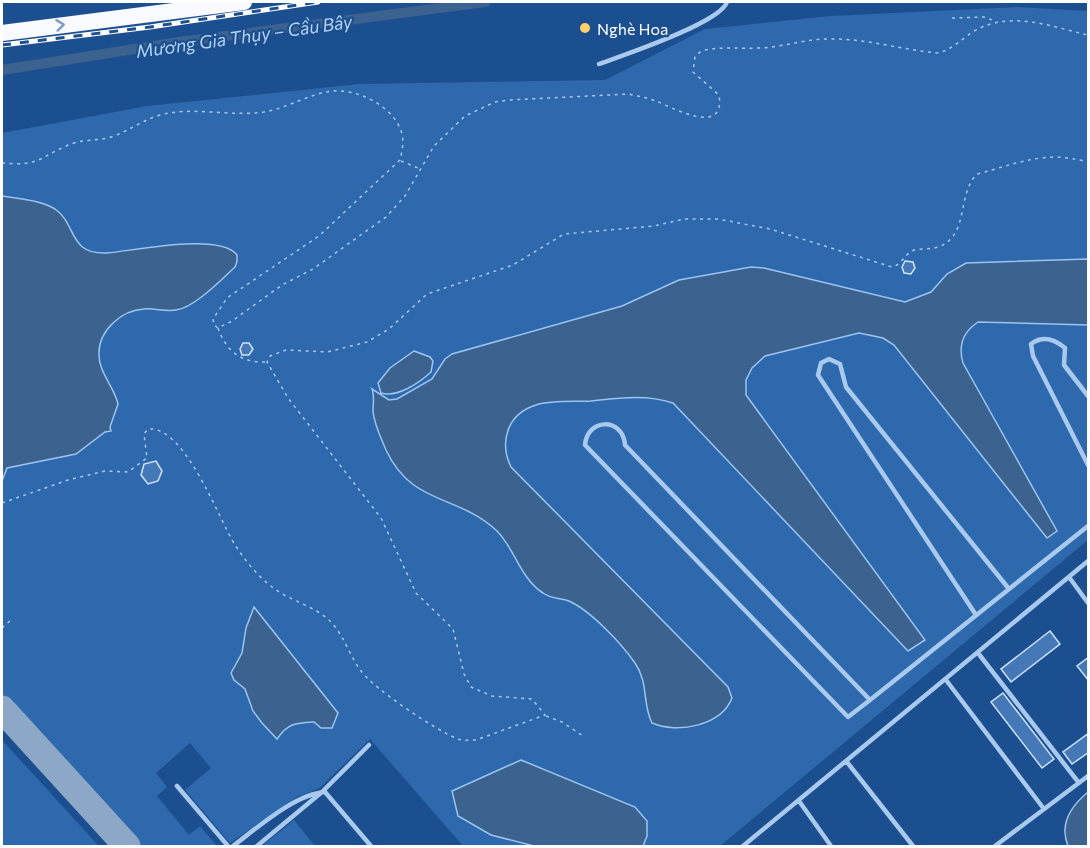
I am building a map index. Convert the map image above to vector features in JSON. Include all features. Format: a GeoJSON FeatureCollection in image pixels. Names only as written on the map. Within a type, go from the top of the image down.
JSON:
{"type":"FeatureCollection","features":[{"type":"Feature","properties":{"kind":"highway"},"geometry":{"type":"LineString","coordinates":[[2,33],[244,2]]}},
{"type":"Feature","properties":{"kind":"lane"},"geometry":{"type":"LineString","coordinates":[[599,64],[649,46],[717,15],[727,2]]}},
{"type":"Feature","properties":{"kind":"lane"},"geometry":{"type":"LineString","coordinates":[[1089,396],[1064,365],[1065,348],[1051,339],[1040,339],[1031,344],[1033,356],[1089,465]]}},
{"type":"Feature","properties":{"kind":"lane"},"geometry":{"type":"LineString","coordinates":[[976,615],[818,375],[821,363],[829,359],[840,364],[846,387],[1009,589]]}},
{"type":"Feature","properties":{"kind":"lane"},"geometry":{"type":"LineString","coordinates":[[870,700],[625,445],[617,427],[605,423],[592,428],[585,445],[848,717],[870,700],[976,615],[1089,526]]}},
{"type":"Feature","properties":{"kind":"lane"},"geometry":{"type":"LineString","coordinates":[[743,846],[1089,561]]}},
{"type":"Feature","properties":{"kind":"lane"},"geometry":{"type":"LineString","coordinates":[[1069,577],[1089,603]]}},
{"type":"Feature","properties":{"kind":"lane"},"geometry":{"type":"LineString","coordinates":[[978,653],[1079,783]]}},
{"type":"Feature","properties":{"kind":"lane"},"geometry":{"type":"LineString","coordinates":[[946,680],[1044,809]]}},
{"type":"Feature","properties":{"kind":"lane"},"geometry":{"type":"LineString","coordinates":[[247,837],[256,846],[322,792],[369,745]]}},
{"type":"Feature","properties":{"kind":"lane"},"geometry":{"type":"LineString","coordinates":[[847,762],[913,846]]}},
{"type":"Feature","properties":{"kind":"lane"},"geometry":{"type":"LineString","coordinates":[[995,846],[1089,776]]}},
{"type":"Feature","properties":{"kind":"lane"},"geometry":{"type":"LineString","coordinates":[[177,786],[228,846]]}},
{"type":"Feature","properties":{"kind":"lane"},"geometry":{"type":"LineString","coordinates":[[233,846],[296,802],[322,792],[328,793],[371,846]]}},
{"type":"Feature","properties":{"kind":"lane"},"geometry":{"type":"LineString","coordinates":[[799,801],[831,846]]}},
{"type":"Feature","properties":{"kind":"path"},"geometry":{"type":"LineString","coordinates":[[952,18],[984,17],[996,21]]}},
{"type":"Feature","properties":{"kind":"path"},"geometry":{"type":"LineString","coordinates":[[218,328],[369,231],[397,207],[420,168],[446,132],[465,116],[495,102],[628,94],[643,97],[693,117],[706,118],[716,114],[720,102],[714,90],[693,72],[695,57],[700,51],[731,46],[761,48],[830,38],[877,41],[938,53],[946,52],[973,32],[996,21],[1012,20],[1089,35]]}},
{"type":"Feature","properties":{"kind":"path"},"geometry":{"type":"LineString","coordinates":[[2,163],[23,164],[41,161],[74,144],[112,137],[158,116],[195,111],[258,113],[283,107],[311,95],[333,92],[348,92],[387,110],[402,133],[400,160],[319,236],[227,298],[213,319],[214,325],[218,328],[229,350],[238,357],[267,362],[288,398],[381,518],[416,593],[453,629],[464,674],[471,687],[492,696],[525,697],[537,703],[545,715],[562,722],[583,736]]}},
{"type":"Feature","properties":{"kind":"path"},"geometry":{"type":"LineString","coordinates":[[267,362],[276,352],[327,352],[367,342],[389,329],[427,294],[513,265],[564,234],[654,226],[684,219],[718,219],[770,229],[892,267],[901,263],[911,251],[941,246],[951,239],[958,230],[969,182],[977,174],[1049,155],[1064,155],[1089,162]]}},
{"type":"Feature","properties":{"kind":"path"},"geometry":{"type":"LineString","coordinates":[[400,160],[420,168]]}},
{"type":"Feature","properties":{"kind":"path"},"geometry":{"type":"LineString","coordinates":[[2,503],[68,480],[105,471],[134,469],[147,458],[144,434],[154,429],[178,446],[202,476],[235,544],[253,570],[283,594],[328,619],[337,629],[360,670],[387,693],[449,734],[466,741],[545,715]]}},
{"type":"Feature","properties":{"kind":"path"},"geometry":{"type":"LineString","coordinates":[[2,628],[13,618]]}},
{"type":"Feature","properties":{"kind":"shaded area"},"geometry":{"type":"Polygon","coordinates":[[[1018,7],[1088,11],[1088,540],[720,846],[463,846],[370,739],[320,788],[297,797],[230,843],[185,790],[211,768],[190,743],[156,773],[167,787],[157,796],[189,835],[200,826],[217,846],[134,846],[2,702],[2,133],[147,106],[360,84],[605,80],[705,29],[831,16],[1018,7]]]}},
{"type":"Feature","properties":{"kind":"shaded area"},"geometry":{"type":"Polygon","coordinates":[[[2,196],[36,202],[55,209],[67,222],[79,244],[94,252],[107,253],[175,245],[213,245],[228,248],[237,255],[237,260],[234,268],[191,304],[172,310],[136,310],[113,323],[103,337],[99,353],[101,366],[118,404],[110,427],[111,431],[105,432],[76,454],[7,468],[2,481],[2,196]]]}},
{"type":"Feature","properties":{"kind":"shaded area"},"geometry":{"type":"Polygon","coordinates":[[[1088,259],[1088,325],[978,322],[965,335],[961,351],[963,363],[1057,531],[1047,538],[894,345],[883,338],[859,333],[765,356],[752,368],[746,380],[746,395],[925,640],[908,651],[673,403],[653,398],[549,402],[526,409],[512,422],[506,439],[507,458],[511,467],[728,687],[732,698],[726,708],[708,721],[697,725],[674,728],[652,723],[639,671],[614,637],[578,606],[549,596],[535,587],[523,572],[503,538],[482,519],[437,498],[409,481],[397,468],[386,450],[375,421],[372,389],[389,400],[397,399],[432,379],[445,359],[452,354],[622,306],[679,280],[751,267],[764,268],[905,302],[931,292],[947,274],[966,263],[1088,259]]]}},
{"type":"Feature","properties":{"kind":"shaded area"},"geometry":{"type":"Polygon","coordinates":[[[414,351],[430,357],[433,361],[431,372],[414,385],[401,391],[381,393],[378,383],[390,368],[414,351]]]}},
{"type":"Feature","properties":{"kind":"shaded area"},"geometry":{"type":"Polygon","coordinates":[[[254,607],[338,713],[332,728],[321,728],[314,722],[297,724],[285,730],[277,739],[253,711],[245,689],[234,680],[231,673],[242,653],[246,628],[254,607]]]}},
{"type":"Feature","properties":{"kind":"shaded area"},"geometry":{"type":"Polygon","coordinates":[[[2,740],[97,844],[98,846],[2,846],[2,740]]]}},
{"type":"Feature","properties":{"kind":"shaded area"},"geometry":{"type":"Polygon","coordinates":[[[521,760],[635,807],[647,821],[647,836],[643,846],[534,846],[491,835],[458,816],[452,791],[521,760]]]}},
{"type":"Feature","properties":{"kind":"shaded area"},"geometry":{"type":"Polygon","coordinates":[[[1088,792],[1088,846],[1068,846],[1065,830],[1068,816],[1076,803],[1088,792]]]}},
{"type":"Feature","properties":{"kind":"shaded area"},"geometry":{"type":"Polygon","coordinates":[[[294,820],[315,846],[262,846],[294,820]]]}},
{"type":"Feature","properties":{"kind":"building"},"geometry":{"type":"Polygon","coordinates":[[[905,261],[913,262],[915,268],[911,274],[904,273],[902,267],[905,261]]]}},
{"type":"Feature","properties":{"kind":"building"},"geometry":{"type":"Polygon","coordinates":[[[243,343],[249,343],[253,349],[249,355],[242,355],[240,349],[243,343]]]}},
{"type":"Feature","properties":{"kind":"building"},"geometry":{"type":"Polygon","coordinates":[[[156,461],[162,471],[158,481],[148,484],[141,475],[144,464],[156,461]]]}},
{"type":"Feature","properties":{"kind":"building"},"geometry":{"type":"Polygon","coordinates":[[[1050,631],[1060,644],[1011,682],[1001,669],[1050,631]]]}},
{"type":"Feature","properties":{"kind":"building"},"geometry":{"type":"Polygon","coordinates":[[[1089,657],[1089,681],[1077,666],[1089,657]]]}},
{"type":"Feature","properties":{"kind":"building"},"geometry":{"type":"Polygon","coordinates":[[[1003,693],[1054,759],[1042,768],[991,702],[1003,693]]]}},
{"type":"Feature","properties":{"kind":"building"},"geometry":{"type":"Polygon","coordinates":[[[1089,733],[1089,752],[1072,764],[1063,752],[1089,733]]]}},
{"type":"Feature","properties":{"kind":"waterway","name":"Mương Gia Thụy – Cầu Bây"},"geometry":{"type":"LineString","coordinates":[[2,70],[179,42],[486,2]]}},
{"type":"Feature","properties":{"kind":"taxiway"},"geometry":{"type":"LineString","coordinates":[[2,709],[127,846]]}},
{"type":"Feature","properties":{"kind":"railway"},"geometry":{"type":"LineString","coordinates":[[2,45],[150,27],[318,2]]}},
{"type":"Feature","properties":{"kind":"place","name":"Nghè Hoa"},"geometry":{"type":"Point","coordinates":[585,28]}}]}
